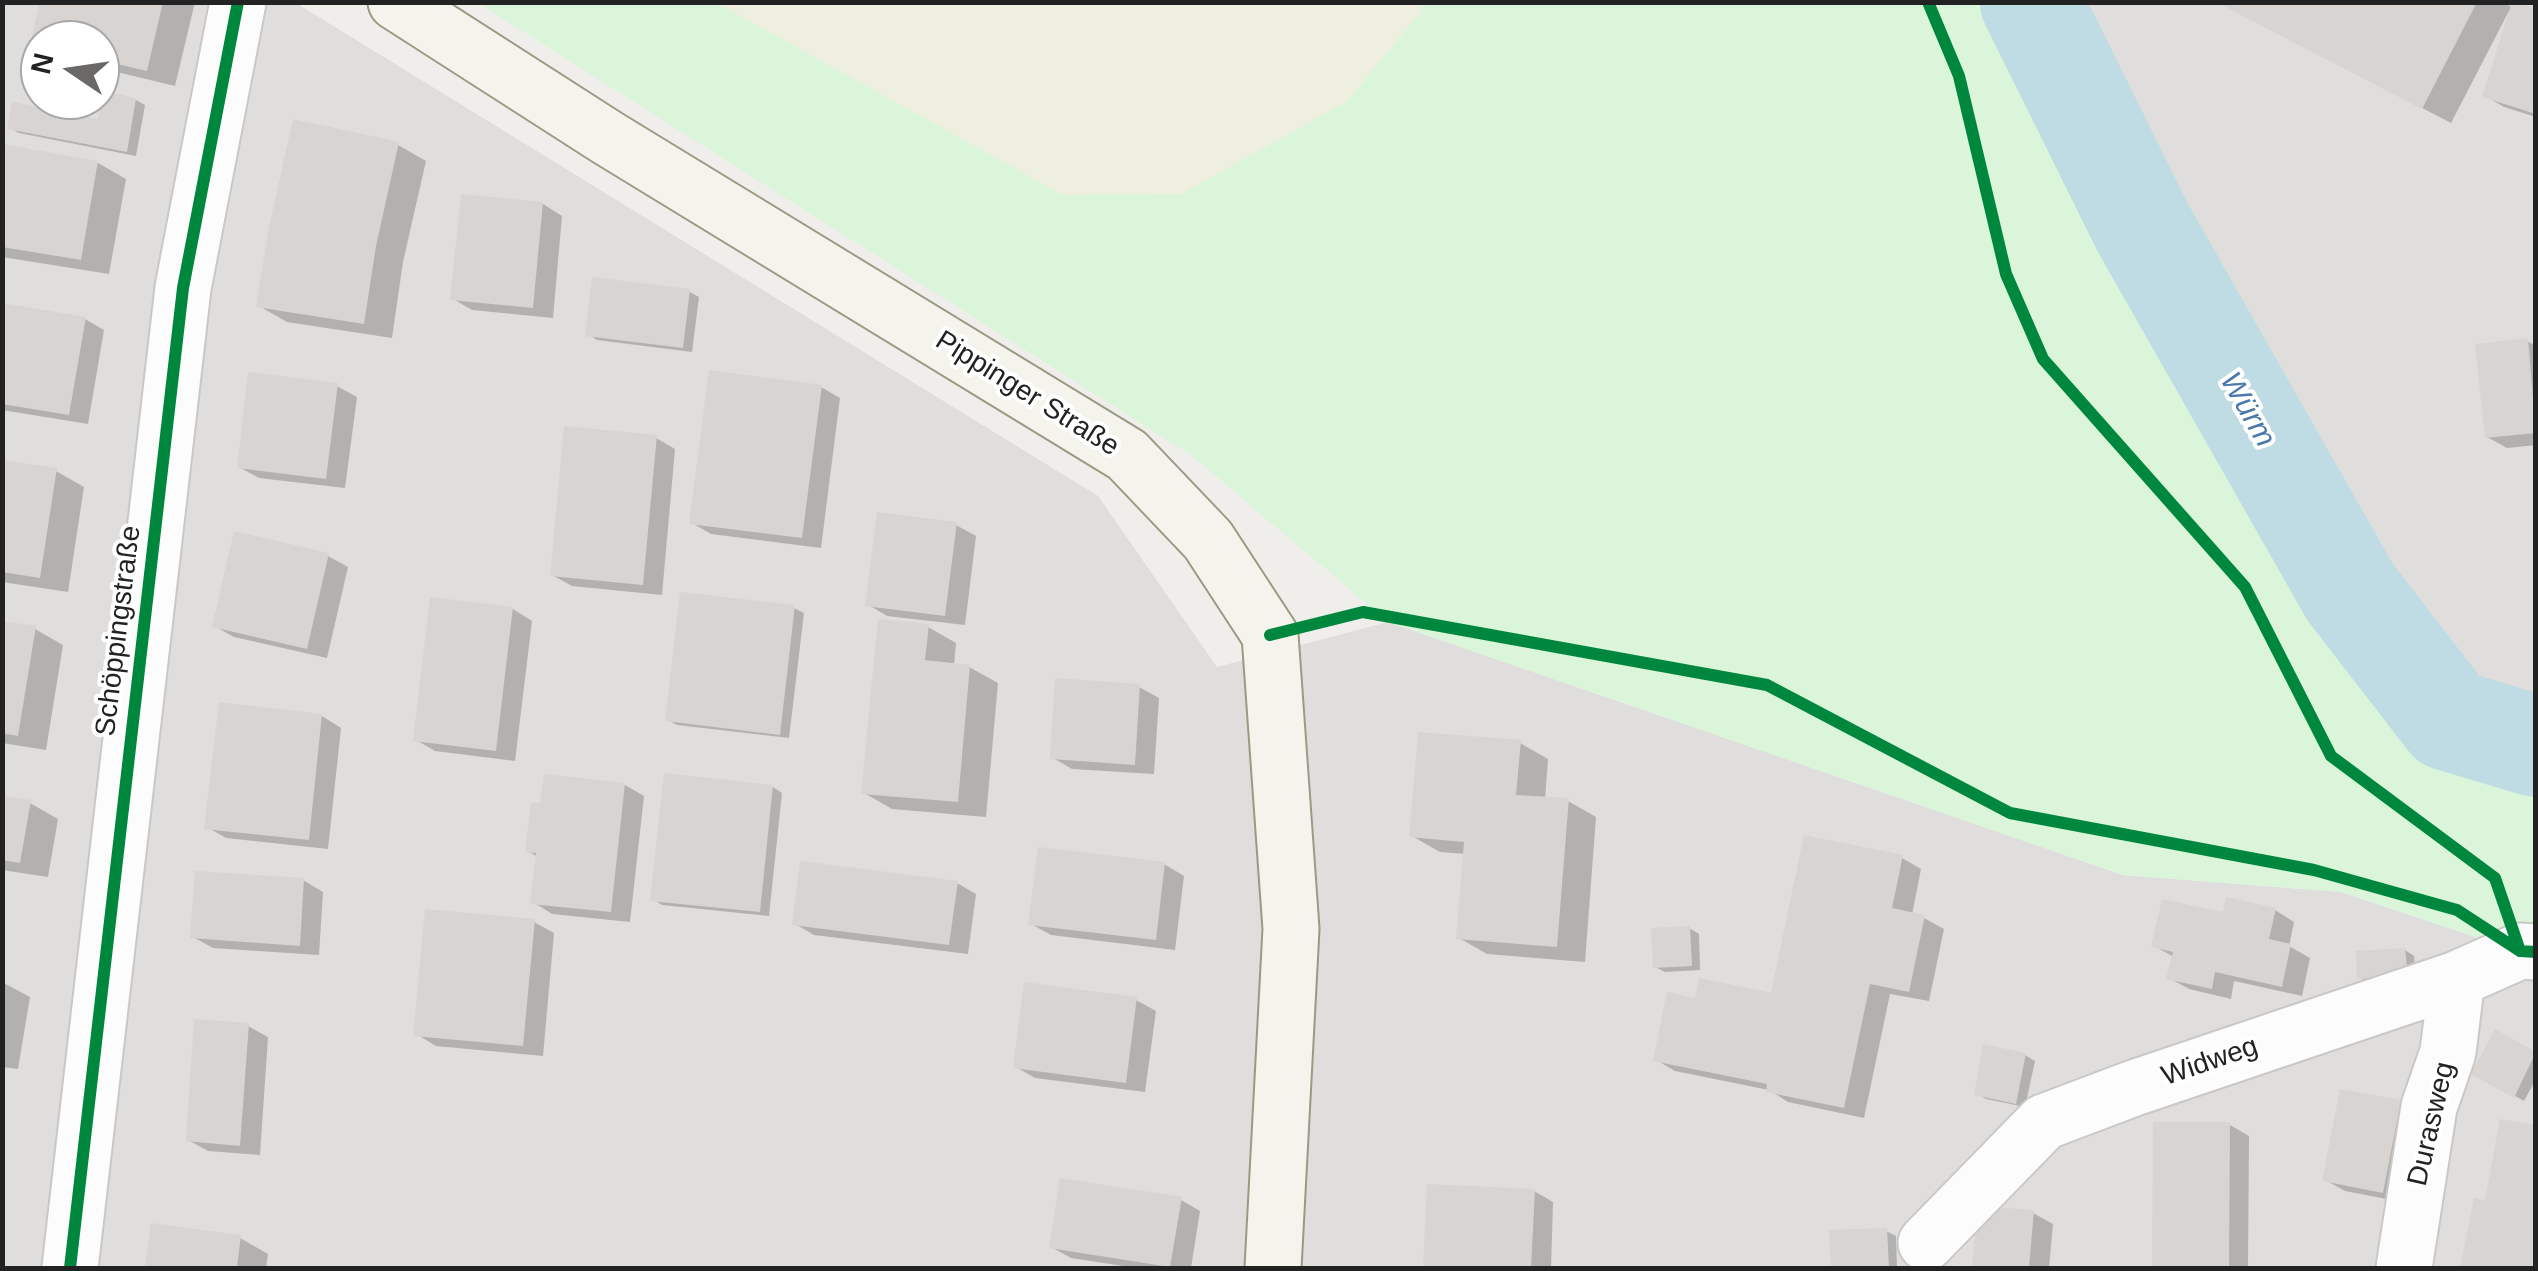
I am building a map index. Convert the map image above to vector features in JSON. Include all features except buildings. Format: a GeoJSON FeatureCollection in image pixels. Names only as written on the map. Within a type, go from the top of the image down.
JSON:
{"type":"FeatureCollection","features":[{"type":"Feature","properties":{"kind":"main road","name":"Pippinger Straße"},"geometry":{"type":"LineString","coordinates":[[396,2],[608,138],[1127,455],[1208,540],[1270,635],[1292,929],[1273,1268]]}},
{"type":"Feature","properties":{"kind":"street","name":"Schöppingstraße"},"geometry":{"type":"LineString","coordinates":[[70,1268],[184,288],[238,2]]}},
{"type":"Feature","properties":{"kind":"street","name":"Widweg"},"geometry":{"type":"LineString","coordinates":[[1926,1243],[2044,1122],[2457,979],[2520,951],[2536,952]]}},
{"type":"Feature","properties":{"kind":"street","name":"Durasweg"},"geometry":{"type":"LineString","coordinates":[[2404,1268],[2429,1107],[2448,1052],[2457,979]]}},
{"type":"Feature","properties":{"kind":"shaded area"},"geometry":{"type":"Polygon","coordinates":[[[2,3],[296,3],[1098,496],[1217,667],[1388,622],[2123,875],[2341,892],[2535,957],[2535,1268],[3,1268],[2,3]]]}},
{"type":"Feature","properties":{"kind":"shaded area"},"geometry":{"type":"Polygon","coordinates":[[[2055,3],[2535,3],[2535,723],[2348,583],[2155,180],[2055,3]]]}},
{"type":"Feature","properties":{"kind":"green space"},"geometry":{"type":"Polygon","coordinates":[[[478,3],[717,3],[1063,195],[1181,194],[1346,102],[1420,13],[1422,3],[2055,3],[2155,180],[2348,583],[2535,723],[2535,957],[2341,892],[2123,875],[1388,622],[1191,455],[478,3]]]}},
{"type":"Feature","properties":{"kind":"green space"},"geometry":{"type":"Polygon","coordinates":[[[717,3],[1422,3],[1420,13],[1346,102],[1181,194],[1063,195],[717,3]]]}},
{"type":"Feature","properties":{"kind":"waterway","name":"Würm"},"geometry":{"type":"LineString","coordinates":[[2031,2],[2143,228],[2350,592],[2449,720],[2536,746]]}},
{"type":"Feature","properties":{"kind":"cycle path"},"geometry":{"type":"LineString","coordinates":[[70,1268],[183,288],[238,2]]}},
{"type":"Feature","properties":{"kind":"cycle path"},"geometry":{"type":"LineString","coordinates":[[1928,2],[1959,76],[2006,274],[2043,359],[2245,587],[2331,756],[2495,878],[2520,951]]}},
{"type":"Feature","properties":{"kind":"cycle path"},"geometry":{"type":"LineString","coordinates":[[1270,635],[1363,612],[1767,685],[2010,813],[2314,870],[2457,910],[2520,951],[2536,952]]}}]}
